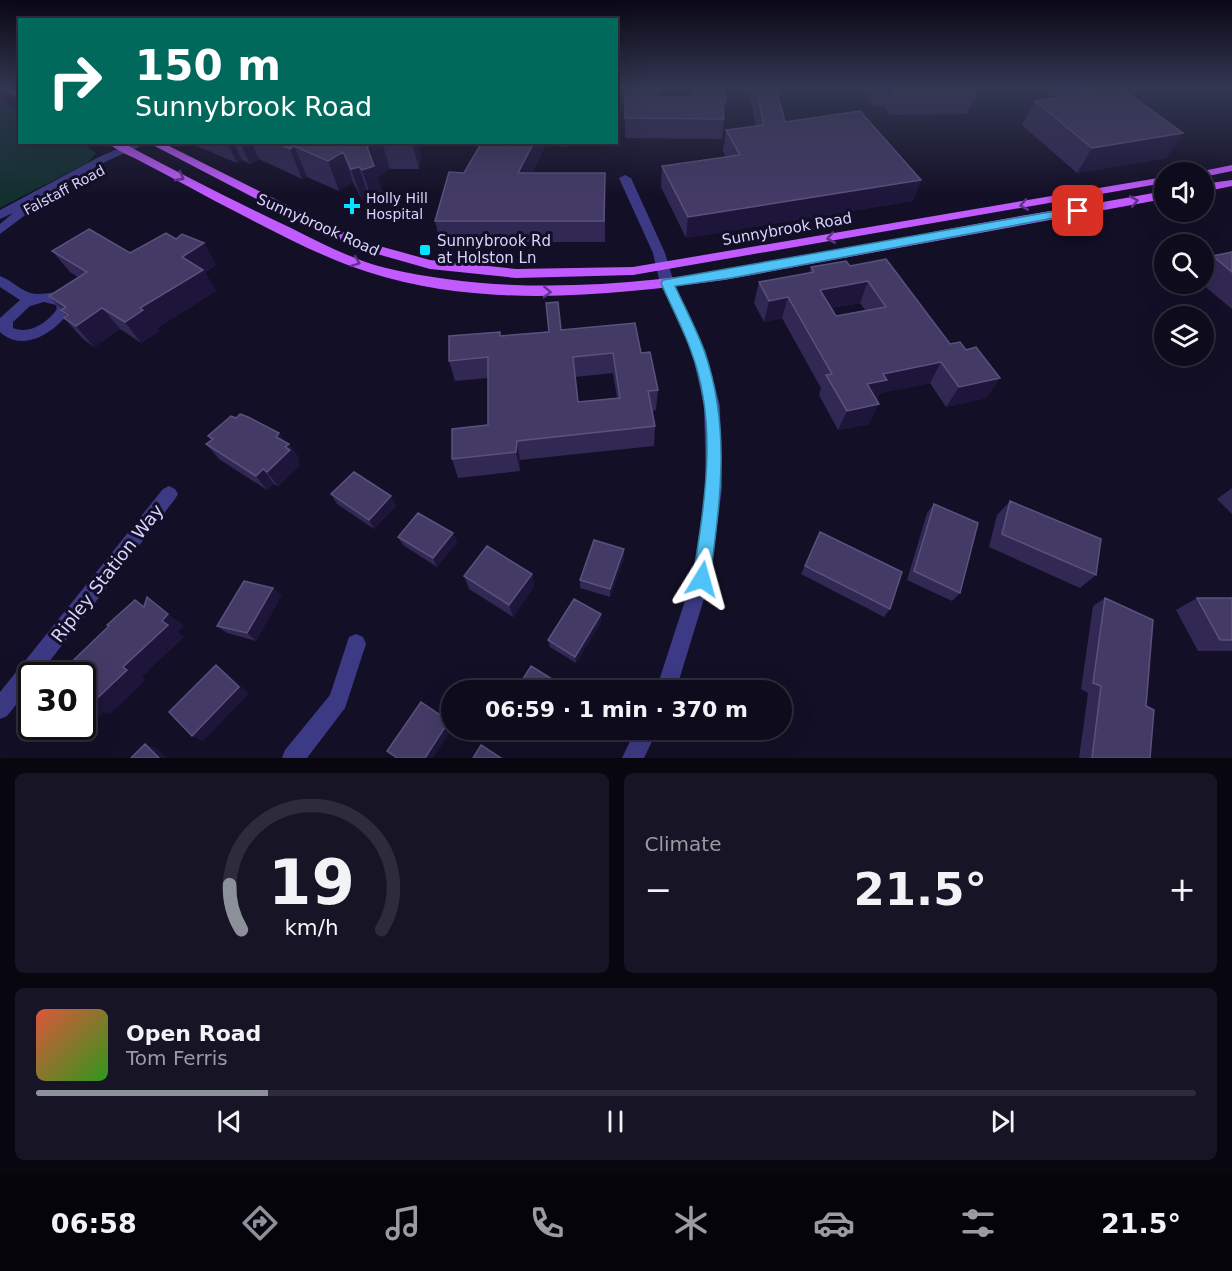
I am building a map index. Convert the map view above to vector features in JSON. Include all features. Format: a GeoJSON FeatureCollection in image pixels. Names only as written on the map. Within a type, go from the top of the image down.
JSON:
{"type":"FeatureCollection","features":[{"type":"Feature","properties":{"kind":"main road","name":"Sunnybrook Road"},"geometry":{"type":"LineString","coordinates":[[116,144],[296,236],[381,271],[421,280],[486,289],[559,292],[667,283],[731,274],[1154,197]]}},
{"type":"Feature","properties":{"kind":"main road","name":"Sunnybrook Road"},"geometry":{"type":"LineString","coordinates":[[156,144],[335,233],[401,258],[478,271],[512,274],[597,273],[661,267],[1154,182]]}},
{"type":"Feature","properties":{"kind":"main road"},"geometry":{"type":"LineString","coordinates":[[1214,172],[1232,168]]}},
{"type":"Feature","properties":{"kind":"main road"},"geometry":{"type":"LineString","coordinates":[[1214,186],[1232,183]]}},
{"type":"Feature","properties":{"kind":"main road"},"geometry":{"type":"LineString","coordinates":[[926,237],[926,230],[945,218]]}},
{"type":"Feature","properties":{"kind":"street","name":"Falstaff Road"},"geometry":{"type":"LineString","coordinates":[[0,230],[20,213],[112,164],[140,144]]}},
{"type":"Feature","properties":{"kind":"street","name":"Falstaff Road"},"geometry":{"type":"LineString","coordinates":[[0,215],[103,159],[128,151]]}},
{"type":"Feature","properties":{"kind":"street"},"geometry":{"type":"LineString","coordinates":[[626,178],[659,253],[667,283],[699,352],[712,406],[714,488],[702,579],[669,680]]}},
{"type":"Feature","properties":{"kind":"street"},"geometry":{"type":"LineString","coordinates":[[0,281],[24,296],[34,299]]}},
{"type":"Feature","properties":{"kind":"street"},"geometry":{"type":"LineString","coordinates":[[53,297],[60,300],[64,309],[61,316],[46,328],[23,335],[6,330],[5,309],[16,308],[34,299],[53,297]]}},
{"type":"Feature","properties":{"kind":"street","name":"Ripley Station Way"},"geometry":{"type":"LineString","coordinates":[[0,709],[169,494]]}},
{"type":"Feature","properties":{"kind":"street"},"geometry":{"type":"LineString","coordinates":[[293,758],[338,701],[356,644]]}},
{"type":"Feature","properties":{"kind":"street"},"geometry":{"type":"LineString","coordinates":[[633,758],[642,740]]}},
{"type":"Feature","properties":{"kind":"green space"},"geometry":{"type":"Polygon","coordinates":[[[0,124],[18,124],[18,144],[82,144],[96,153],[87,163],[0,208],[0,124]]]}},
{"type":"Feature","properties":{"kind":"building"},"geometry":{"type":"Polygon","coordinates":[[[872,124],[921,180],[688,217],[662,166],[740,155],[726,130],[764,125],[872,124]]]}},
{"type":"Feature","properties":{"kind":"building"},"geometry":{"type":"Polygon","coordinates":[[[1063,124],[1171,124],[1183,133],[1092,148],[1063,124]]]}},
{"type":"Feature","properties":{"kind":"building"},"geometry":{"type":"Polygon","coordinates":[[[279,144],[371,144],[367,147],[374,166],[362,170],[359,167],[351,169],[343,152],[328,161],[294,146],[290,149],[279,144]]]}},
{"type":"Feature","properties":{"kind":"building"},"geometry":{"type":"Polygon","coordinates":[[[481,144],[533,144],[518,173],[605,173],[604,221],[435,221],[449,172],[464,173],[481,144]]]}},
{"type":"Feature","properties":{"kind":"building"},"geometry":{"type":"Polygon","coordinates":[[[89,229],[130,253],[166,233],[176,239],[182,234],[204,243],[182,257],[203,270],[140,308],[143,310],[125,322],[102,308],[76,326],[64,318],[68,315],[61,310],[66,307],[49,296],[87,272],[52,251],[89,229]]]}},
{"type":"Feature","properties":{"kind":"building"},"geometry":{"type":"Polygon","coordinates":[[[1232,252],[1232,272],[1214,257],[1232,252]]]}},
{"type":"Feature","properties":{"kind":"building"},"geometry":{"type":"Polygon","coordinates":[[[886,259],[950,344],[960,342],[966,350],[976,347],[1000,378],[959,387],[941,362],[883,374],[887,380],[867,384],[879,404],[847,411],[826,375],[832,374],[788,297],[769,301],[759,282],[814,272],[811,267],[846,261],[850,266],[886,259]],[[868,281],[820,290],[836,316],[886,307],[868,281]]]}},
{"type":"Feature","properties":{"kind":"building"},"geometry":{"type":"Polygon","coordinates":[[[558,302],[561,330],[635,323],[641,353],[650,352],[658,390],[648,391],[655,426],[517,441],[516,452],[452,459],[452,429],[488,425],[488,357],[449,361],[449,336],[500,332],[500,336],[549,332],[546,303],[558,302]],[[613,353],[573,357],[578,402],[620,398],[613,353]]]}},
{"type":"Feature","properties":{"kind":"building"},"geometry":{"type":"Polygon","coordinates":[[[240,414],[279,433],[276,437],[289,444],[285,447],[290,450],[267,472],[263,469],[256,476],[206,444],[213,439],[208,436],[231,416],[236,418],[240,414]]]}},
{"type":"Feature","properties":{"kind":"building"},"geometry":{"type":"Polygon","coordinates":[[[354,472],[391,496],[369,520],[331,494],[354,472]]]}},
{"type":"Feature","properties":{"kind":"building"},"geometry":{"type":"Polygon","coordinates":[[[1010,501],[1101,539],[1096,575],[1002,534],[1010,501]]]}},
{"type":"Feature","properties":{"kind":"building"},"geometry":{"type":"Polygon","coordinates":[[[934,504],[978,523],[960,593],[914,571],[934,504]]]}},
{"type":"Feature","properties":{"kind":"building"},"geometry":{"type":"Polygon","coordinates":[[[418,513],[453,533],[433,558],[398,537],[418,513]]]}},
{"type":"Feature","properties":{"kind":"building"},"geometry":{"type":"Polygon","coordinates":[[[820,532],[902,572],[890,609],[805,566],[820,532]]]}},
{"type":"Feature","properties":{"kind":"building"},"geometry":{"type":"Polygon","coordinates":[[[594,540],[624,549],[610,589],[580,580],[594,540]]]}},
{"type":"Feature","properties":{"kind":"building"},"geometry":{"type":"Polygon","coordinates":[[[487,546],[532,574],[509,605],[464,576],[487,546]]]}},
{"type":"Feature","properties":{"kind":"building"},"geometry":{"type":"Polygon","coordinates":[[[244,581],[273,588],[247,633],[217,626],[244,581]]]}},
{"type":"Feature","properties":{"kind":"building"},"geometry":{"type":"Polygon","coordinates":[[[147,597],[168,614],[162,621],[168,625],[123,667],[127,670],[96,699],[96,662],[72,662],[135,600],[144,607],[147,597]]]}},
{"type":"Feature","properties":{"kind":"building"},"geometry":{"type":"Polygon","coordinates":[[[1105,598],[1153,620],[1146,706],[1154,710],[1150,758],[1092,758],[1101,686],[1093,683],[1105,598]]]}},
{"type":"Feature","properties":{"kind":"building"},"geometry":{"type":"Polygon","coordinates":[[[1197,598],[1232,598],[1232,640],[1220,640],[1197,598]]]}},
{"type":"Feature","properties":{"kind":"building"},"geometry":{"type":"Polygon","coordinates":[[[574,599],[601,614],[575,657],[548,640],[574,599]]]}},
{"type":"Feature","properties":{"kind":"building"},"geometry":{"type":"Polygon","coordinates":[[[216,665],[239,687],[192,736],[169,712],[216,665]]]}},
{"type":"Feature","properties":{"kind":"building"},"geometry":{"type":"Polygon","coordinates":[[[531,666],[554,680],[522,680],[531,666]]]}},
{"type":"Feature","properties":{"kind":"building"},"geometry":{"type":"Polygon","coordinates":[[[421,702],[441,716],[441,733],[425,758],[397,758],[387,751],[421,702]]]}},
{"type":"Feature","properties":{"kind":"building"},"geometry":{"type":"Polygon","coordinates":[[[145,744],[159,758],[131,758],[145,744]]]}},
{"type":"Feature","properties":{"kind":"building"},"geometry":{"type":"Polygon","coordinates":[[[481,745],[501,758],[473,758],[481,745]]]}},
{"type":"Feature","properties":{"kind":"place","name":"Holly Hill Hospital"},"geometry":{"type":"Point","coordinates":[352,206]}},
{"type":"Feature","properties":{"kind":"place","name":"Sunnybrook Rd at Holston Ln"},"geometry":{"type":"Point","coordinates":[425,250]}},
{"type":"Feature","properties":{"kind":"route"},"geometry":{"type":"LineString","coordinates":[[702,579],[714,488],[712,406],[699,352],[667,283],[731,274],[1078,211]]}}]}
